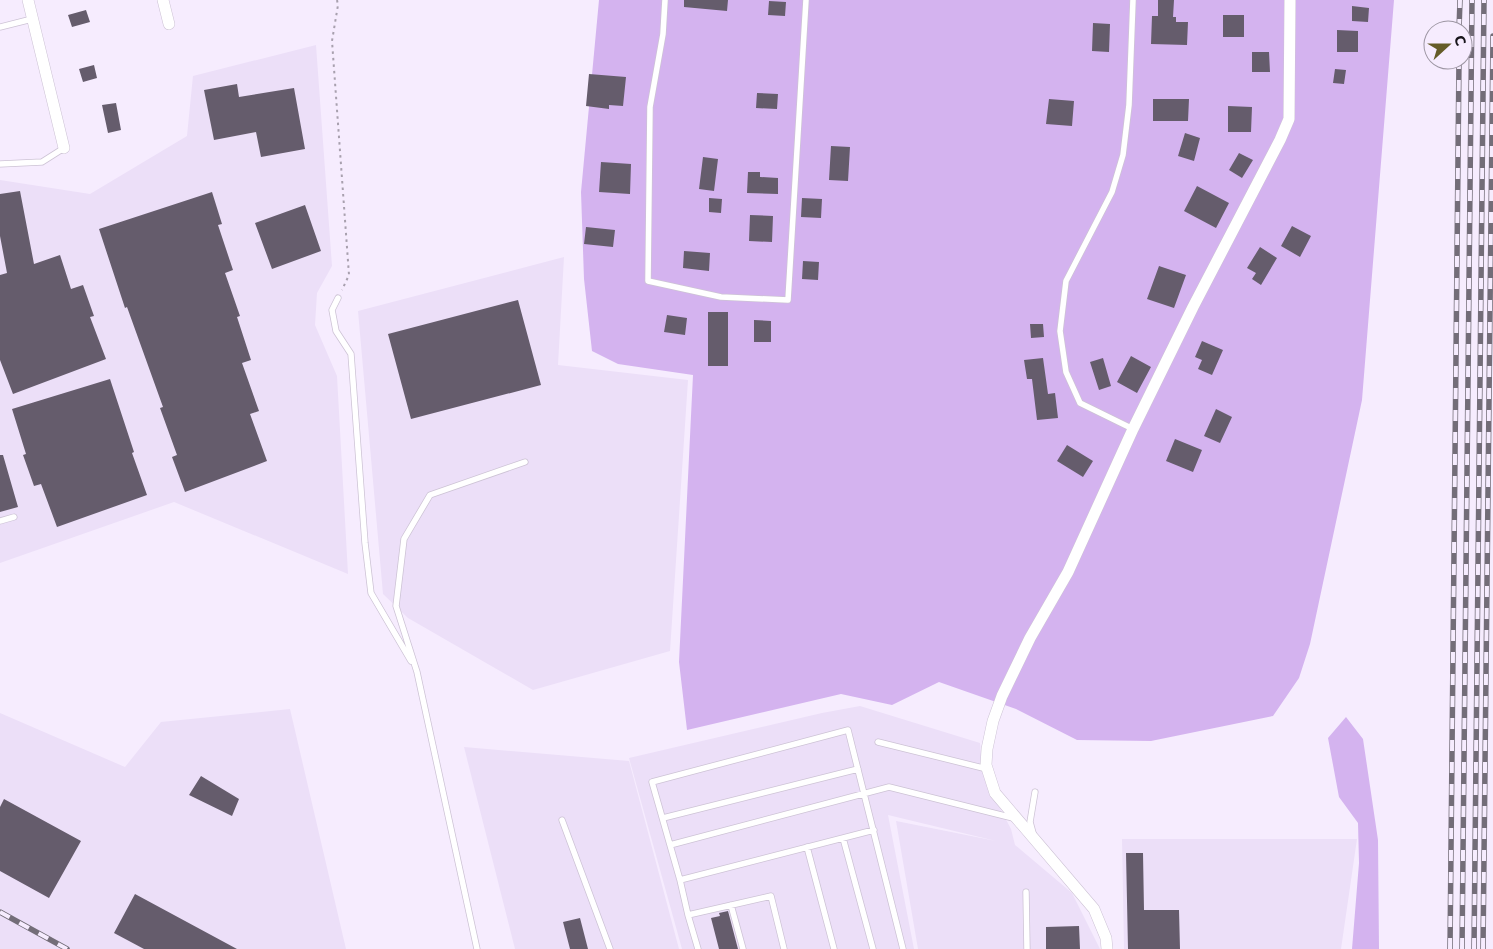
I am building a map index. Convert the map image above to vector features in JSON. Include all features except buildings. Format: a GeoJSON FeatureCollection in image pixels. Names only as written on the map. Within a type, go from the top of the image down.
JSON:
{"type":"FeatureCollection","features":[{"type":"Feature","properties":{"kind":"street"},"geometry":{"type":"LineString","coordinates":[[28,0],[64,148]]}},
{"type":"Feature","properties":{"kind":"street"},"geometry":{"type":"LineString","coordinates":[[163,0],[169,24]]}},
{"type":"Feature","properties":{"kind":"street"},"geometry":{"type":"LineString","coordinates":[[1107,949],[1106,938],[1094,908],[995,794],[986,765],[987,749],[993,721],[1002,696],[1030,638],[1068,572],[1133,429],[1193,307],[1276,149],[1289,119],[1290,0]]}},
{"type":"Feature","properties":{"kind":"lane"},"geometry":{"type":"LineString","coordinates":[[665,0],[663,34],[650,107],[648,281],[721,297],[788,300],[806,0]]}},
{"type":"Feature","properties":{"kind":"lane"},"geometry":{"type":"LineString","coordinates":[[1133,0],[1129,106],[1123,155],[1112,192],[1066,281],[1060,331],[1066,372],[1080,403],[1133,429]]}},
{"type":"Feature","properties":{"kind":"lane"},"geometry":{"type":"LineString","coordinates":[[0,27],[32,19]]}},
{"type":"Feature","properties":{"kind":"lane"},"geometry":{"type":"LineString","coordinates":[[0,164],[42,162],[64,148]]}},
{"type":"Feature","properties":{"kind":"lane"},"geometry":{"type":"LineString","coordinates":[[338,298],[332,310],[336,331],[351,354],[370,593],[417,672]]}},
{"type":"Feature","properties":{"kind":"lane"},"geometry":{"type":"LineString","coordinates":[[477,949],[417,672],[396,606],[404,539],[430,496],[525,462]]}},
{"type":"Feature","properties":{"kind":"lane"},"geometry":{"type":"LineString","coordinates":[[0,521],[14,517]]}},
{"type":"Feature","properties":{"kind":"lane"},"geometry":{"type":"LineString","coordinates":[[698,949],[652,782],[848,730],[903,949]]}},
{"type":"Feature","properties":{"kind":"lane"},"geometry":{"type":"LineString","coordinates":[[878,742],[988,769]]}},
{"type":"Feature","properties":{"kind":"lane"},"geometry":{"type":"LineString","coordinates":[[663,818],[858,769]]}},
{"type":"Feature","properties":{"kind":"lane"},"geometry":{"type":"LineString","coordinates":[[670,845],[889,787],[1018,819]]}},
{"type":"Feature","properties":{"kind":"lane"},"geometry":{"type":"LineString","coordinates":[[1034,792],[1030,822],[1034,838]]}},
{"type":"Feature","properties":{"kind":"lane"},"geometry":{"type":"LineString","coordinates":[[562,820],[610,949]]}},
{"type":"Feature","properties":{"kind":"lane"},"geometry":{"type":"LineString","coordinates":[[680,880],[874,830]]}},
{"type":"Feature","properties":{"kind":"lane"},"geometry":{"type":"LineString","coordinates":[[843,838],[873,949]]}},
{"type":"Feature","properties":{"kind":"lane"},"geometry":{"type":"LineString","coordinates":[[808,847],[834,949]]}},
{"type":"Feature","properties":{"kind":"lane"},"geometry":{"type":"LineString","coordinates":[[1026,892],[1027,949]]}},
{"type":"Feature","properties":{"kind":"lane"},"geometry":{"type":"LineString","coordinates":[[688,916],[771,896],[784,949]]}},
{"type":"Feature","properties":{"kind":"lane"},"geometry":{"type":"LineString","coordinates":[[732,905],[743,949]]}},
{"type":"Feature","properties":{"kind":"path"},"geometry":{"type":"LineString","coordinates":[[337,0],[338,5],[332,40],[349,275],[338,298]]}},
{"type":"Feature","properties":{"kind":"shaded area"},"geometry":{"type":"Polygon","coordinates":[[[599,0],[1394,0],[1362,400],[1310,644],[1299,678],[1273,716],[1151,741],[1077,740],[1016,709],[939,682],[892,705],[841,694],[687,730],[679,662],[693,375],[618,364],[592,351],[584,279],[581,192],[599,0]]]}},
{"type":"Feature","properties":{"kind":"shaded area"},"geometry":{"type":"Polygon","coordinates":[[[316,45],[332,266],[317,293],[315,325],[337,376],[348,574],[174,502],[0,563],[0,180],[90,194],[187,136],[193,76],[316,45]]]}},
{"type":"Feature","properties":{"kind":"shaded area"},"geometry":{"type":"Polygon","coordinates":[[[564,257],[558,365],[688,380],[670,651],[533,690],[408,618],[383,594],[358,311],[564,257]]]}},
{"type":"Feature","properties":{"kind":"shaded area"},"geometry":{"type":"Polygon","coordinates":[[[860,706],[980,743],[982,766],[994,797],[1011,829],[1015,845],[1072,893],[1100,949],[918,949],[896,821],[996,841],[888,815],[914,949],[682,949],[629,758],[822,713],[860,706]]]}},
{"type":"Feature","properties":{"kind":"shaded area"},"geometry":{"type":"Polygon","coordinates":[[[290,709],[346,949],[0,949],[0,713],[125,767],[161,722],[290,709]]]}},
{"type":"Feature","properties":{"kind":"shaded area"},"geometry":{"type":"Polygon","coordinates":[[[1346,717],[1363,739],[1378,840],[1379,949],[1352,949],[1359,863],[1358,823],[1339,797],[1328,738],[1346,717]]]}},
{"type":"Feature","properties":{"kind":"shaded area"},"geometry":{"type":"Polygon","coordinates":[[[464,747],[629,761],[679,949],[515,949],[464,747]]]}},
{"type":"Feature","properties":{"kind":"shaded area"},"geometry":{"type":"Polygon","coordinates":[[[1122,839],[1357,839],[1341,949],[1124,949],[1122,839]]]}},
{"type":"Feature","properties":{"kind":"railway"},"geometry":{"type":"LineString","coordinates":[[1459,20],[1460,0]]}},
{"type":"Feature","properties":{"kind":"railway"},"geometry":{"type":"LineString","coordinates":[[1462,949],[1472,0]]}},
{"type":"Feature","properties":{"kind":"railway"},"geometry":{"type":"LineString","coordinates":[[1474,949],[1484,0]]}},
{"type":"Feature","properties":{"kind":"railway"},"geometry":{"type":"LineString","coordinates":[[1483,949],[1493,36]]}},
{"type":"Feature","properties":{"kind":"railway"},"geometry":{"type":"LineString","coordinates":[[1450,949],[1459,70]]}},
{"type":"Feature","properties":{"kind":"railway"},"geometry":{"type":"LineString","coordinates":[[0,912],[67,949]]}}]}
